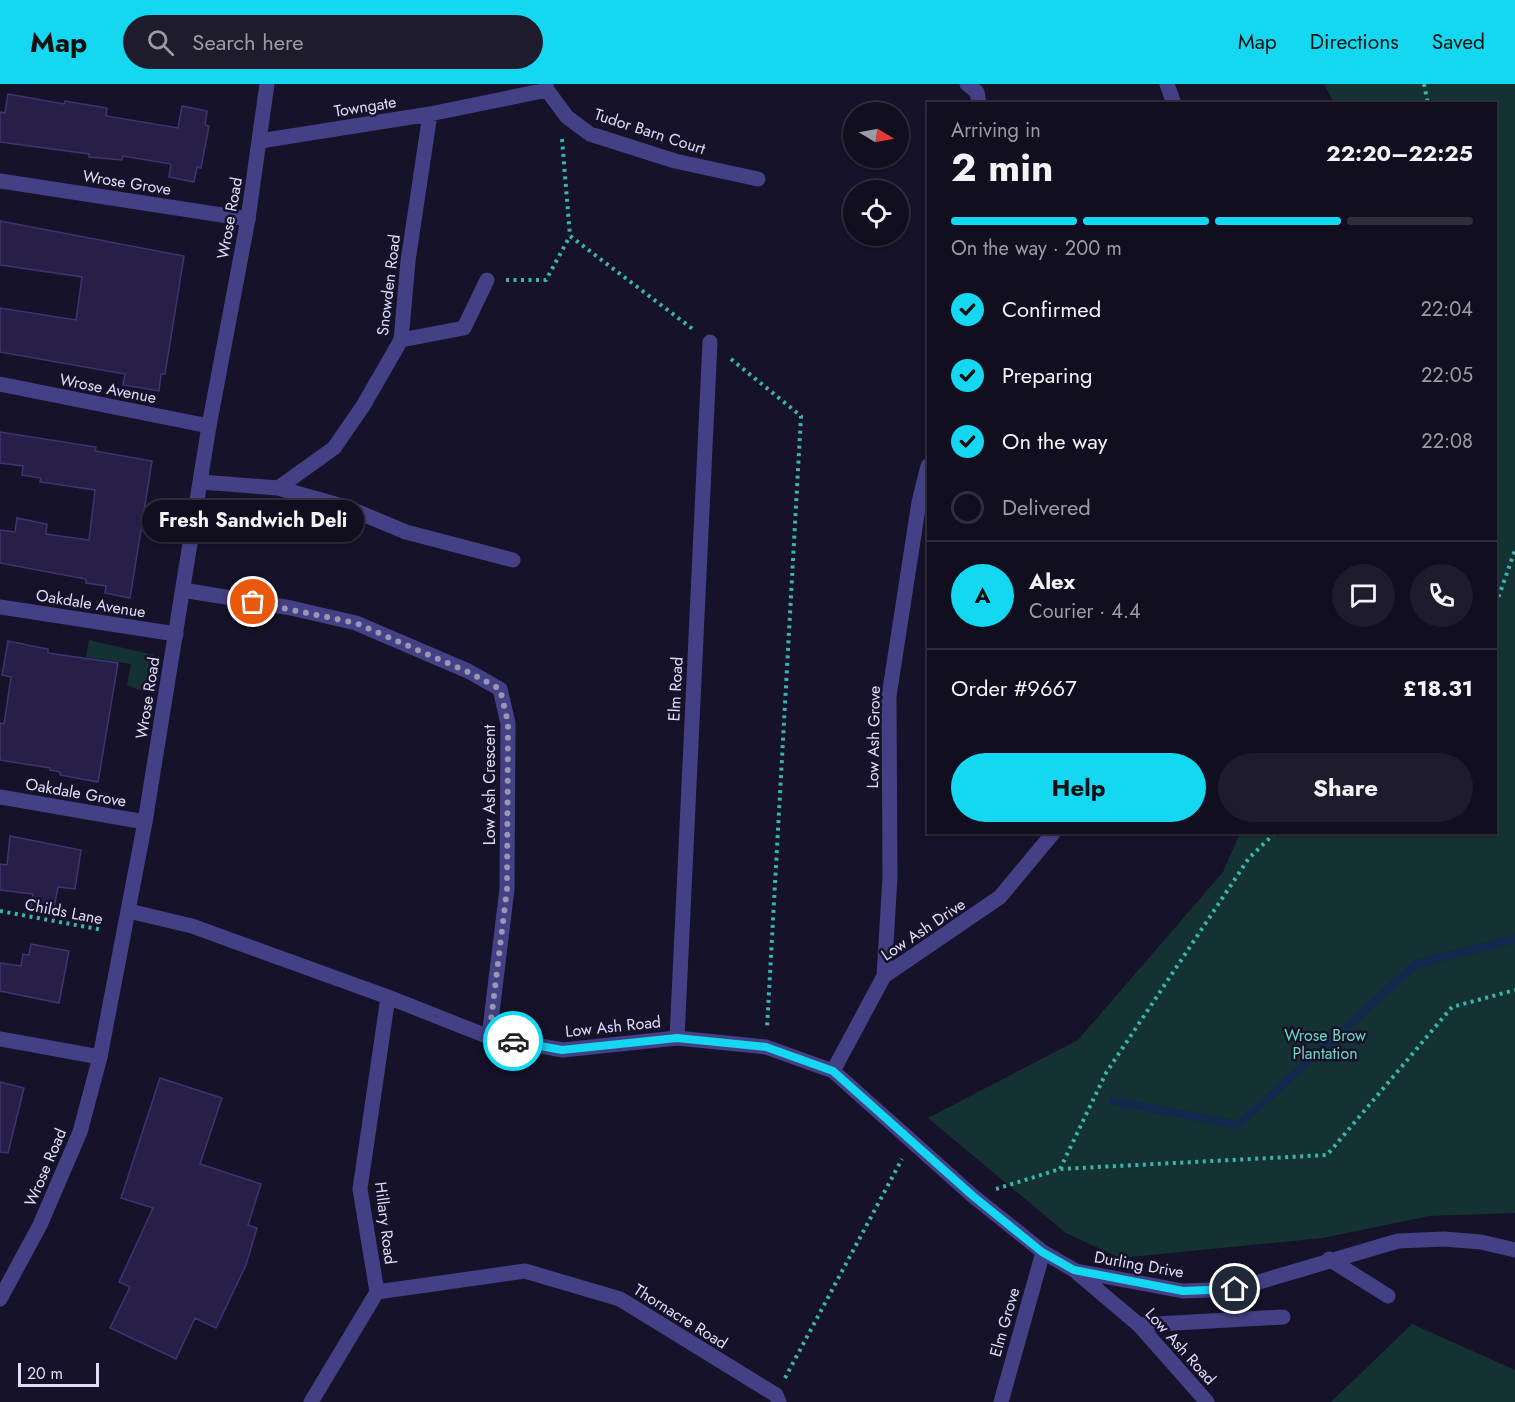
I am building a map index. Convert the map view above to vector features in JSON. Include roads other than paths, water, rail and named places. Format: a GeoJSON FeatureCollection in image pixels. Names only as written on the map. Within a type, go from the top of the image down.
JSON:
{"type":"FeatureCollection","features":[{"type":"Feature","properties":{"kind":"street","name":"Wrose Road"},"geometry":{"type":"LineString","coordinates":[[0,1299],[6,1276],[40,1225],[80,1132],[100,1057],[145,822],[209,426],[248,219],[267,84]]}},
{"type":"Feature","properties":{"kind":"street"},"geometry":{"type":"LineString","coordinates":[[967,84],[977,92],[979,102]]}},
{"type":"Feature","properties":{"kind":"street"},"geometry":{"type":"LineString","coordinates":[[1167,84],[1173,102]]}},
{"type":"Feature","properties":{"kind":"street","name":"Towngate"},"geometry":{"type":"LineString","coordinates":[[260,141],[430,114],[547,87]]}},
{"type":"Feature","properties":{"kind":"street","name":"Tudor Barn Court"},"geometry":{"type":"LineString","coordinates":[[547,87],[567,117],[590,134],[675,161],[758,179]]}},
{"type":"Feature","properties":{"kind":"street","name":"Snowden Road"},"geometry":{"type":"LineString","coordinates":[[278,488],[334,448],[363,406],[401,340],[408,261],[430,114]]}},
{"type":"Feature","properties":{"kind":"street","name":"Wrose Grove"},"geometry":{"type":"LineString","coordinates":[[0,181],[248,219]]}},
{"type":"Feature","properties":{"kind":"street"},"geometry":{"type":"LineString","coordinates":[[401,340],[464,328],[487,280]]}},
{"type":"Feature","properties":{"kind":"street","name":"Elm Road"},"geometry":{"type":"LineString","coordinates":[[677,1038],[710,342]]}},
{"type":"Feature","properties":{"kind":"street","name":"Wrose Avenue"},"geometry":{"type":"LineString","coordinates":[[0,384],[209,426]]}},
{"type":"Feature","properties":{"kind":"street","name":"Low Ash Grove"},"geometry":{"type":"LineString","coordinates":[[884,976],[890,877],[889,696],[919,502],[927,470]]}},
{"type":"Feature","properties":{"kind":"street"},"geometry":{"type":"LineString","coordinates":[[201,482],[278,488],[346,507],[406,532],[513,560]]}},
{"type":"Feature","properties":{"kind":"street","name":"Low Ash Crescent"},"geometry":{"type":"LineString","coordinates":[[183,590],[291,608],[356,623],[468,672],[500,689],[508,723],[507,889],[489,1037]]}},
{"type":"Feature","properties":{"kind":"street","name":"Oakdale Avenue"},"geometry":{"type":"LineString","coordinates":[[0,607],[176,634]]}},
{"type":"Feature","properties":{"kind":"street","name":"Oakdale Grove"},"geometry":{"type":"LineString","coordinates":[[0,797],[145,822]]}},
{"type":"Feature","properties":{"kind":"street","name":"Low Ash Drive"},"geometry":{"type":"LineString","coordinates":[[833,1071],[884,976],[1000,897],[1052,834]]}},
{"type":"Feature","properties":{"kind":"street","name":"Low Ash Road"},"geometry":{"type":"LineString","coordinates":[[129,911],[192,926],[388,997],[489,1037],[562,1050],[677,1038],[766,1047],[833,1071],[973,1196],[1042,1252],[1074,1270],[1139,1325],[1207,1402]]}},
{"type":"Feature","properties":{"kind":"street","name":"Hillary Road"},"geometry":{"type":"LineString","coordinates":[[377,1292],[360,1189],[388,997]]}},
{"type":"Feature","properties":{"kind":"street"},"geometry":{"type":"LineString","coordinates":[[0,1039],[100,1057]]}},
{"type":"Feature","properties":{"kind":"street","name":"Durling Drive"},"geometry":{"type":"LineString","coordinates":[[1074,1270],[1183,1291],[1235,1289],[1329,1259],[1398,1242],[1444,1239],[1481,1242],[1515,1250]]}},
{"type":"Feature","properties":{"kind":"street","name":"Elm Grove"},"geometry":{"type":"LineString","coordinates":[[1001,1402],[1042,1252]]}},
{"type":"Feature","properties":{"kind":"street"},"geometry":{"type":"LineString","coordinates":[[1329,1259],[1388,1296]]}},
{"type":"Feature","properties":{"kind":"street","name":"Thornacre Road"},"geometry":{"type":"LineString","coordinates":[[377,1292],[525,1270],[620,1299],[777,1398]]}},
{"type":"Feature","properties":{"kind":"street"},"geometry":{"type":"LineString","coordinates":[[311,1402],[377,1292]]}},
{"type":"Feature","properties":{"kind":"street"},"geometry":{"type":"LineString","coordinates":[[1139,1325],[1283,1317]]}},
{"type":"Feature","properties":{"kind":"waterway"},"geometry":{"type":"LineString","coordinates":[[1113,1101],[1238,1125],[1416,964],[1515,939]]}},
{"type":"Feature","properties":{"kind":"place","name":"Fresh Sandwich Deli"},"geometry":{"type":"Point","coordinates":[253,602]}},
{"type":"Feature","properties":{"kind":"park label","name":"Wrose Brow Plantation"},"geometry":{"type":"Point","coordinates":[1325,1044]}}]}
